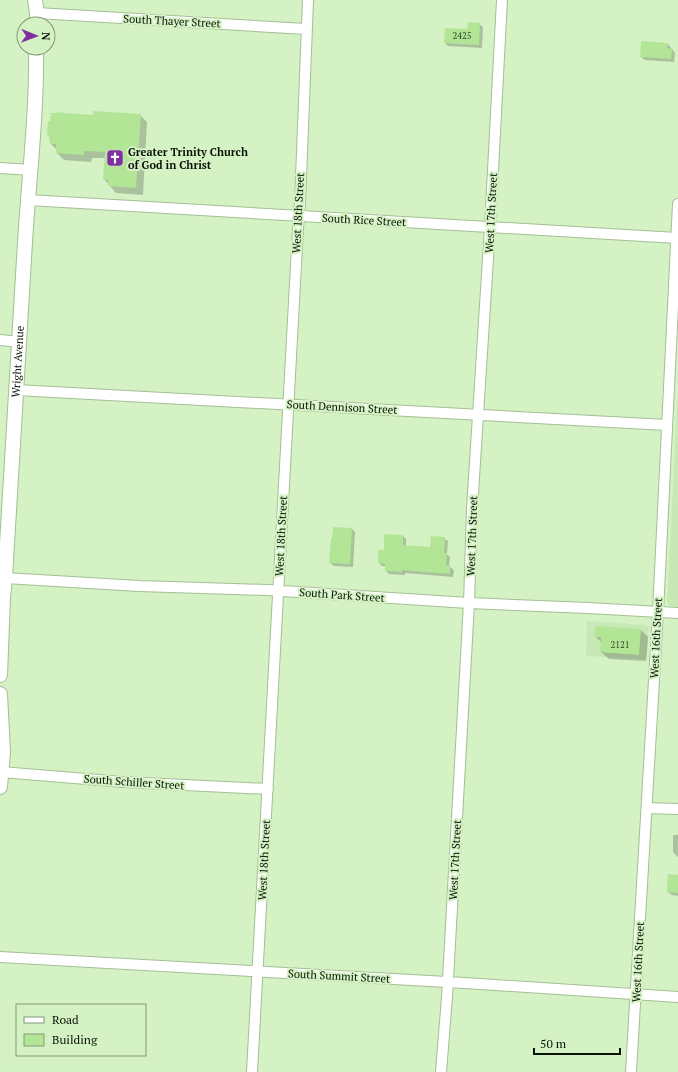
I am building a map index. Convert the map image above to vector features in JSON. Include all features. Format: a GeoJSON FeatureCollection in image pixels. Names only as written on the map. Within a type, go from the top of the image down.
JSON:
{"type":"FeatureCollection","features":[{"type":"Feature","properties":{"kind":"main road","name":"Wright Avenue"},"geometry":{"type":"LineString","coordinates":[[0,675],[5,578],[4,514],[16,390],[31,170],[36,56]]}},
{"type":"Feature","properties":{"kind":"main road"},"geometry":{"type":"LineString","coordinates":[[0,694],[3,752],[0,787]]}},
{"type":"Feature","properties":{"kind":"street","name":"West 18th Street"},"geometry":{"type":"LineString","coordinates":[[252,1072],[299,216],[308,0]]}},
{"type":"Feature","properties":{"kind":"street","name":"West 17th Street"},"geometry":{"type":"LineString","coordinates":[[441,1072],[448,982],[469,603],[472,509],[479,415],[502,0]]}},
{"type":"Feature","properties":{"kind":"street","name":"South Thayer Street"},"geometry":{"type":"LineString","coordinates":[[36,12],[306,29]]}},
{"type":"Feature","properties":{"kind":"street"},"geometry":{"type":"LineString","coordinates":[[0,168],[31,170]]}},
{"type":"Feature","properties":{"kind":"street","name":"South Rice Street"},"geometry":{"type":"LineString","coordinates":[[28,200],[676,238]]}},
{"type":"Feature","properties":{"kind":"street","name":"West 16th Street"},"geometry":{"type":"LineString","coordinates":[[631,1072],[658,612],[678,204]]}},
{"type":"Feature","properties":{"kind":"street"},"geometry":{"type":"LineString","coordinates":[[0,340],[19,342]]}},
{"type":"Feature","properties":{"kind":"street","name":"South Dennison Street"},"geometry":{"type":"LineString","coordinates":[[16,390],[667,425]]}},
{"type":"Feature","properties":{"kind":"street","name":"South Park Street"},"geometry":{"type":"LineString","coordinates":[[5,578],[678,613]]}},
{"type":"Feature","properties":{"kind":"street","name":"South Schiller Street"},"geometry":{"type":"LineString","coordinates":[[1,772],[123,782],[268,789]]}},
{"type":"Feature","properties":{"kind":"street"},"geometry":{"type":"LineString","coordinates":[[647,808],[678,809]]}},
{"type":"Feature","properties":{"kind":"street","name":"South Summit Street"},"geometry":{"type":"LineString","coordinates":[[0,956],[678,997]]}},
{"type":"Feature","properties":{"kind":"shaded area"},"geometry":{"type":"Polygon","coordinates":[[[678,390],[678,607],[670,606],[667,602],[678,390]]]}},
{"type":"Feature","properties":{"kind":"shaded area"},"geometry":{"type":"Polygon","coordinates":[[[587,621],[645,625],[649,628],[647,659],[586,656],[587,621]]]}},
{"type":"Feature","properties":{"kind":"building"},"geometry":{"type":"Polygon","coordinates":[[[468,22],[480,23],[479,45],[444,43],[445,28],[467,29],[468,22]]]}},
{"type":"Feature","properties":{"kind":"building"},"geometry":{"type":"Polygon","coordinates":[[[641,41],[668,43],[667,48],[672,49],[671,59],[640,57],[641,41]]]}},
{"type":"Feature","properties":{"kind":"building","name":"Greater Trinity Church of God in Christ"},"geometry":{"type":"Polygon","coordinates":[[[93,111],[141,114],[136,188],[108,186],[108,180],[103,179],[105,152],[85,151],[84,155],[56,153],[56,144],[50,144],[49,135],[47,135],[48,121],[50,121],[51,113],[57,112],[93,115],[93,111]]]}},
{"type":"Feature","properties":{"kind":"building"},"geometry":{"type":"Polygon","coordinates":[[[333,527],[352,528],[350,564],[329,563],[333,527]]]}},
{"type":"Feature","properties":{"kind":"building"},"geometry":{"type":"Polygon","coordinates":[[[384,534],[403,535],[403,545],[430,547],[431,536],[445,537],[444,553],[447,553],[446,565],[450,565],[450,574],[402,570],[402,572],[385,571],[385,564],[378,563],[378,550],[384,550],[384,534]]]}},
{"type":"Feature","properties":{"kind":"building"},"geometry":{"type":"Polygon","coordinates":[[[595,626],[641,629],[639,655],[600,652],[601,637],[595,637],[595,626]]]}},
{"type":"Feature","properties":{"kind":"building"},"geometry":{"type":"Polygon","coordinates":[[[668,874],[678,875],[678,893],[667,892],[668,874]]]}},
{"type":"Feature","properties":{"kind":"place","name":"Greater Trinity Church of God in Christ"},"geometry":{"type":"Point","coordinates":[115,158]}}]}
